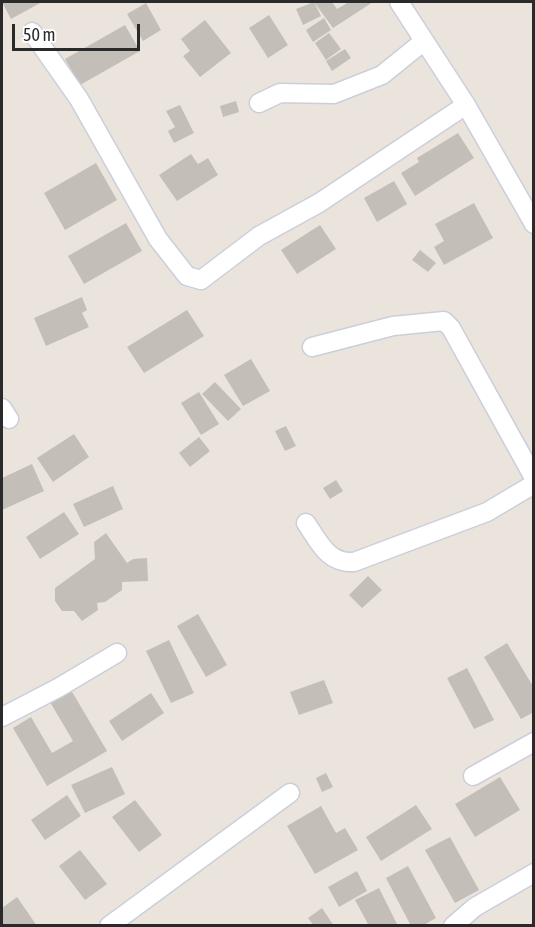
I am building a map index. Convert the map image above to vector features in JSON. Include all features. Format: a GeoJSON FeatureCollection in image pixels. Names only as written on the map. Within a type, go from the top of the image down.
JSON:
{"type":"FeatureCollection","features":[{"type":"Feature","properties":{"kind":"street"},"geometry":{"type":"LineString","coordinates":[[399,2],[466,105],[534,224]]}},
{"type":"Feature","properties":{"kind":"street"},"geometry":{"type":"LineString","coordinates":[[32,32],[79,99],[158,239],[187,276],[201,280],[259,236],[319,204],[466,105]]}},
{"type":"Feature","properties":{"kind":"street"},"geometry":{"type":"LineString","coordinates":[[259,103],[280,93],[334,94],[382,75],[424,41]]}},
{"type":"Feature","properties":{"kind":"street"},"geometry":{"type":"LineString","coordinates":[[312,346],[393,326],[444,321],[451,328],[534,478]]}},
{"type":"Feature","properties":{"kind":"street"},"geometry":{"type":"LineString","coordinates":[[306,523],[333,560],[343,563],[354,562],[488,512],[534,484]]}},
{"type":"Feature","properties":{"kind":"street"},"geometry":{"type":"LineString","coordinates":[[2,717],[58,688],[117,653]]}},
{"type":"Feature","properties":{"kind":"street"},"geometry":{"type":"LineString","coordinates":[[473,776],[534,742]]}},
{"type":"Feature","properties":{"kind":"street"},"geometry":{"type":"LineString","coordinates":[[109,926],[290,793]]}},
{"type":"Feature","properties":{"kind":"street"},"geometry":{"type":"LineString","coordinates":[[453,926],[475,907],[534,873]]}},
{"type":"Feature","properties":{"kind":"building"},"geometry":{"type":"Polygon","coordinates":[[[2,2],[42,2],[11,19],[2,2]]]}},
{"type":"Feature","properties":{"kind":"building"},"geometry":{"type":"Polygon","coordinates":[[[314,2],[321,16],[303,25],[296,9],[314,2]]]}},
{"type":"Feature","properties":{"kind":"building"},"geometry":{"type":"Polygon","coordinates":[[[314,2],[332,2],[337,9],[349,2],[373,2],[333,28],[314,2]]]}},
{"type":"Feature","properties":{"kind":"building"},"geometry":{"type":"Polygon","coordinates":[[[146,3],[161,30],[143,41],[127,14],[146,3]]]}},
{"type":"Feature","properties":{"kind":"building"},"geometry":{"type":"Polygon","coordinates":[[[269,15],[288,45],[268,58],[249,28],[269,15]]]}},
{"type":"Feature","properties":{"kind":"building"},"geometry":{"type":"Polygon","coordinates":[[[324,18],[331,30],[313,42],[306,30],[324,18]]]}},
{"type":"Feature","properties":{"kind":"building"},"geometry":{"type":"Polygon","coordinates":[[[205,20],[231,53],[200,77],[183,56],[190,51],[181,39],[205,20]]]}},
{"type":"Feature","properties":{"kind":"building"},"geometry":{"type":"Polygon","coordinates":[[[125,25],[140,51],[80,85],[65,59],[125,25]]]}},
{"type":"Feature","properties":{"kind":"building"},"geometry":{"type":"Polygon","coordinates":[[[329,33],[341,49],[326,60],[315,43],[329,33]]]}},
{"type":"Feature","properties":{"kind":"building"},"geometry":{"type":"Polygon","coordinates":[[[345,49],[351,58],[332,71],[326,61],[345,49]]]}},
{"type":"Feature","properties":{"kind":"building"},"geometry":{"type":"Polygon","coordinates":[[[236,101],[239,112],[223,117],[220,106],[236,101]]]}},
{"type":"Feature","properties":{"kind":"building"},"geometry":{"type":"Polygon","coordinates":[[[180,105],[194,133],[174,143],[168,131],[175,127],[166,111],[180,105]]]}},
{"type":"Feature","properties":{"kind":"building"},"geometry":{"type":"Polygon","coordinates":[[[458,133],[474,158],[415,196],[401,173],[419,162],[417,158],[458,133]]]}},
{"type":"Feature","properties":{"kind":"building"},"geometry":{"type":"Polygon","coordinates":[[[191,154],[198,164],[208,158],[218,175],[177,201],[159,175],[191,154]]]}},
{"type":"Feature","properties":{"kind":"building"},"geometry":{"type":"Polygon","coordinates":[[[96,163],[117,200],[65,230],[44,193],[96,163]]]}},
{"type":"Feature","properties":{"kind":"building"},"geometry":{"type":"Polygon","coordinates":[[[394,181],[407,204],[377,222],[364,198],[394,181]]]}},
{"type":"Feature","properties":{"kind":"building"},"geometry":{"type":"Polygon","coordinates":[[[474,203],[493,238],[444,265],[434,247],[444,241],[435,224],[474,203]]]}},
{"type":"Feature","properties":{"kind":"building"},"geometry":{"type":"Polygon","coordinates":[[[126,223],[142,251],[84,284],[68,256],[126,223]]]}},
{"type":"Feature","properties":{"kind":"building"},"geometry":{"type":"Polygon","coordinates":[[[320,225],[336,249],[297,274],[281,250],[320,225]]]}},
{"type":"Feature","properties":{"kind":"building"},"geometry":{"type":"Polygon","coordinates":[[[420,250],[436,263],[428,272],[412,260],[420,250]]]}},
{"type":"Feature","properties":{"kind":"building"},"geometry":{"type":"Polygon","coordinates":[[[82,297],[87,310],[82,313],[89,327],[46,346],[34,318],[82,297]]]}},
{"type":"Feature","properties":{"kind":"building"},"geometry":{"type":"Polygon","coordinates":[[[187,310],[204,336],[144,373],[127,347],[187,310]]]}},
{"type":"Feature","properties":{"kind":"building"},"geometry":{"type":"Polygon","coordinates":[[[251,359],[270,391],[243,406],[224,375],[251,359]]]}},
{"type":"Feature","properties":{"kind":"building"},"geometry":{"type":"Polygon","coordinates":[[[215,382],[241,409],[228,421],[202,394],[215,382]]]}},
{"type":"Feature","properties":{"kind":"building"},"geometry":{"type":"Polygon","coordinates":[[[199,392],[219,424],[201,435],[181,403],[199,392]]]}},
{"type":"Feature","properties":{"kind":"building"},"geometry":{"type":"Polygon","coordinates":[[[286,426],[296,446],[285,451],[275,431],[286,426]]]}},
{"type":"Feature","properties":{"kind":"building"},"geometry":{"type":"Polygon","coordinates":[[[74,434],[89,457],[53,482],[37,458],[74,434]]]}},
{"type":"Feature","properties":{"kind":"building"},"geometry":{"type":"Polygon","coordinates":[[[199,437],[210,451],[190,467],[179,453],[199,437]]]}},
{"type":"Feature","properties":{"kind":"building"},"geometry":{"type":"Polygon","coordinates":[[[32,464],[44,491],[2,510],[2,478],[32,464]]]}},
{"type":"Feature","properties":{"kind":"building"},"geometry":{"type":"Polygon","coordinates":[[[336,480],[343,491],[330,499],[323,488],[336,480]]]}},
{"type":"Feature","properties":{"kind":"building"},"geometry":{"type":"Polygon","coordinates":[[[113,486],[123,509],[84,527],[73,504],[113,486]]]}},
{"type":"Feature","properties":{"kind":"building"},"geometry":{"type":"Polygon","coordinates":[[[64,512],[79,534],[40,559],[26,537],[64,512]]]}},
{"type":"Feature","properties":{"kind":"building"},"geometry":{"type":"Polygon","coordinates":[[[106,533],[127,563],[133,559],[147,558],[148,581],[122,582],[122,590],[105,602],[97,603],[98,610],[82,621],[74,611],[62,611],[55,601],[55,588],[95,559],[94,542],[106,533]]]}},
{"type":"Feature","properties":{"kind":"building"},"geometry":{"type":"Polygon","coordinates":[[[368,576],[382,590],[362,608],[349,595],[368,576]]]}},
{"type":"Feature","properties":{"kind":"building"},"geometry":{"type":"Polygon","coordinates":[[[198,614],[227,665],[206,677],[177,626],[198,614]]]}},
{"type":"Feature","properties":{"kind":"building"},"geometry":{"type":"Polygon","coordinates":[[[169,640],[194,693],[171,703],[146,651],[169,640]]]}},
{"type":"Feature","properties":{"kind":"building"},"geometry":{"type":"Polygon","coordinates":[[[507,643],[534,688],[534,712],[521,719],[484,657],[507,643]]]}},
{"type":"Feature","properties":{"kind":"building"},"geometry":{"type":"Polygon","coordinates":[[[467,668],[494,720],[474,729],[447,678],[467,668]]]}},
{"type":"Feature","properties":{"kind":"building"},"geometry":{"type":"Polygon","coordinates":[[[324,680],[333,703],[299,715],[290,692],[324,680]]]}},
{"type":"Feature","properties":{"kind":"building"},"geometry":{"type":"Polygon","coordinates":[[[71,690],[107,751],[47,786],[13,728],[31,717],[52,753],[73,741],[50,702],[71,690]]]}},
{"type":"Feature","properties":{"kind":"building"},"geometry":{"type":"Polygon","coordinates":[[[151,693],[164,713],[122,741],[109,721],[151,693]]]}},
{"type":"Feature","properties":{"kind":"building"},"geometry":{"type":"Polygon","coordinates":[[[112,767],[125,794],[85,813],[71,785],[112,767]]]}},
{"type":"Feature","properties":{"kind":"building"},"geometry":{"type":"Polygon","coordinates":[[[326,773],[333,787],[322,792],[316,778],[326,773]]]}},
{"type":"Feature","properties":{"kind":"building"},"geometry":{"type":"Polygon","coordinates":[[[500,777],[520,810],[475,837],[455,804],[500,777]]]}},
{"type":"Feature","properties":{"kind":"building"},"geometry":{"type":"Polygon","coordinates":[[[67,795],[81,816],[45,840],[31,820],[67,795]]]}},
{"type":"Feature","properties":{"kind":"building"},"geometry":{"type":"Polygon","coordinates":[[[135,800],[162,835],[139,852],[112,817],[135,800]]]}},
{"type":"Feature","properties":{"kind":"building"},"geometry":{"type":"Polygon","coordinates":[[[416,805],[432,829],[381,861],[366,837],[416,805]]]}},
{"type":"Feature","properties":{"kind":"building"},"geometry":{"type":"Polygon","coordinates":[[[321,806],[336,833],[345,828],[358,850],[315,874],[287,826],[321,806]]]}},
{"type":"Feature","properties":{"kind":"building"},"geometry":{"type":"Polygon","coordinates":[[[450,837],[479,890],[455,903],[425,850],[450,837]]]}},
{"type":"Feature","properties":{"kind":"building"},"geometry":{"type":"Polygon","coordinates":[[[80,850],[107,884],[85,900],[59,866],[80,850]]]}},
{"type":"Feature","properties":{"kind":"building"},"geometry":{"type":"Polygon","coordinates":[[[408,866],[436,918],[422,926],[411,926],[386,878],[408,866]]]}},
{"type":"Feature","properties":{"kind":"building"},"geometry":{"type":"Polygon","coordinates":[[[357,871],[367,891],[339,907],[328,887],[357,871]]]}},
{"type":"Feature","properties":{"kind":"building"},"geometry":{"type":"Polygon","coordinates":[[[379,888],[398,926],[369,926],[355,900],[379,888]]]}},
{"type":"Feature","properties":{"kind":"building"},"geometry":{"type":"Polygon","coordinates":[[[17,897],[37,926],[2,926],[2,908],[17,897]]]}},
{"type":"Feature","properties":{"kind":"building"},"geometry":{"type":"Polygon","coordinates":[[[322,908],[334,926],[314,926],[308,918],[322,908]]]}}]}
